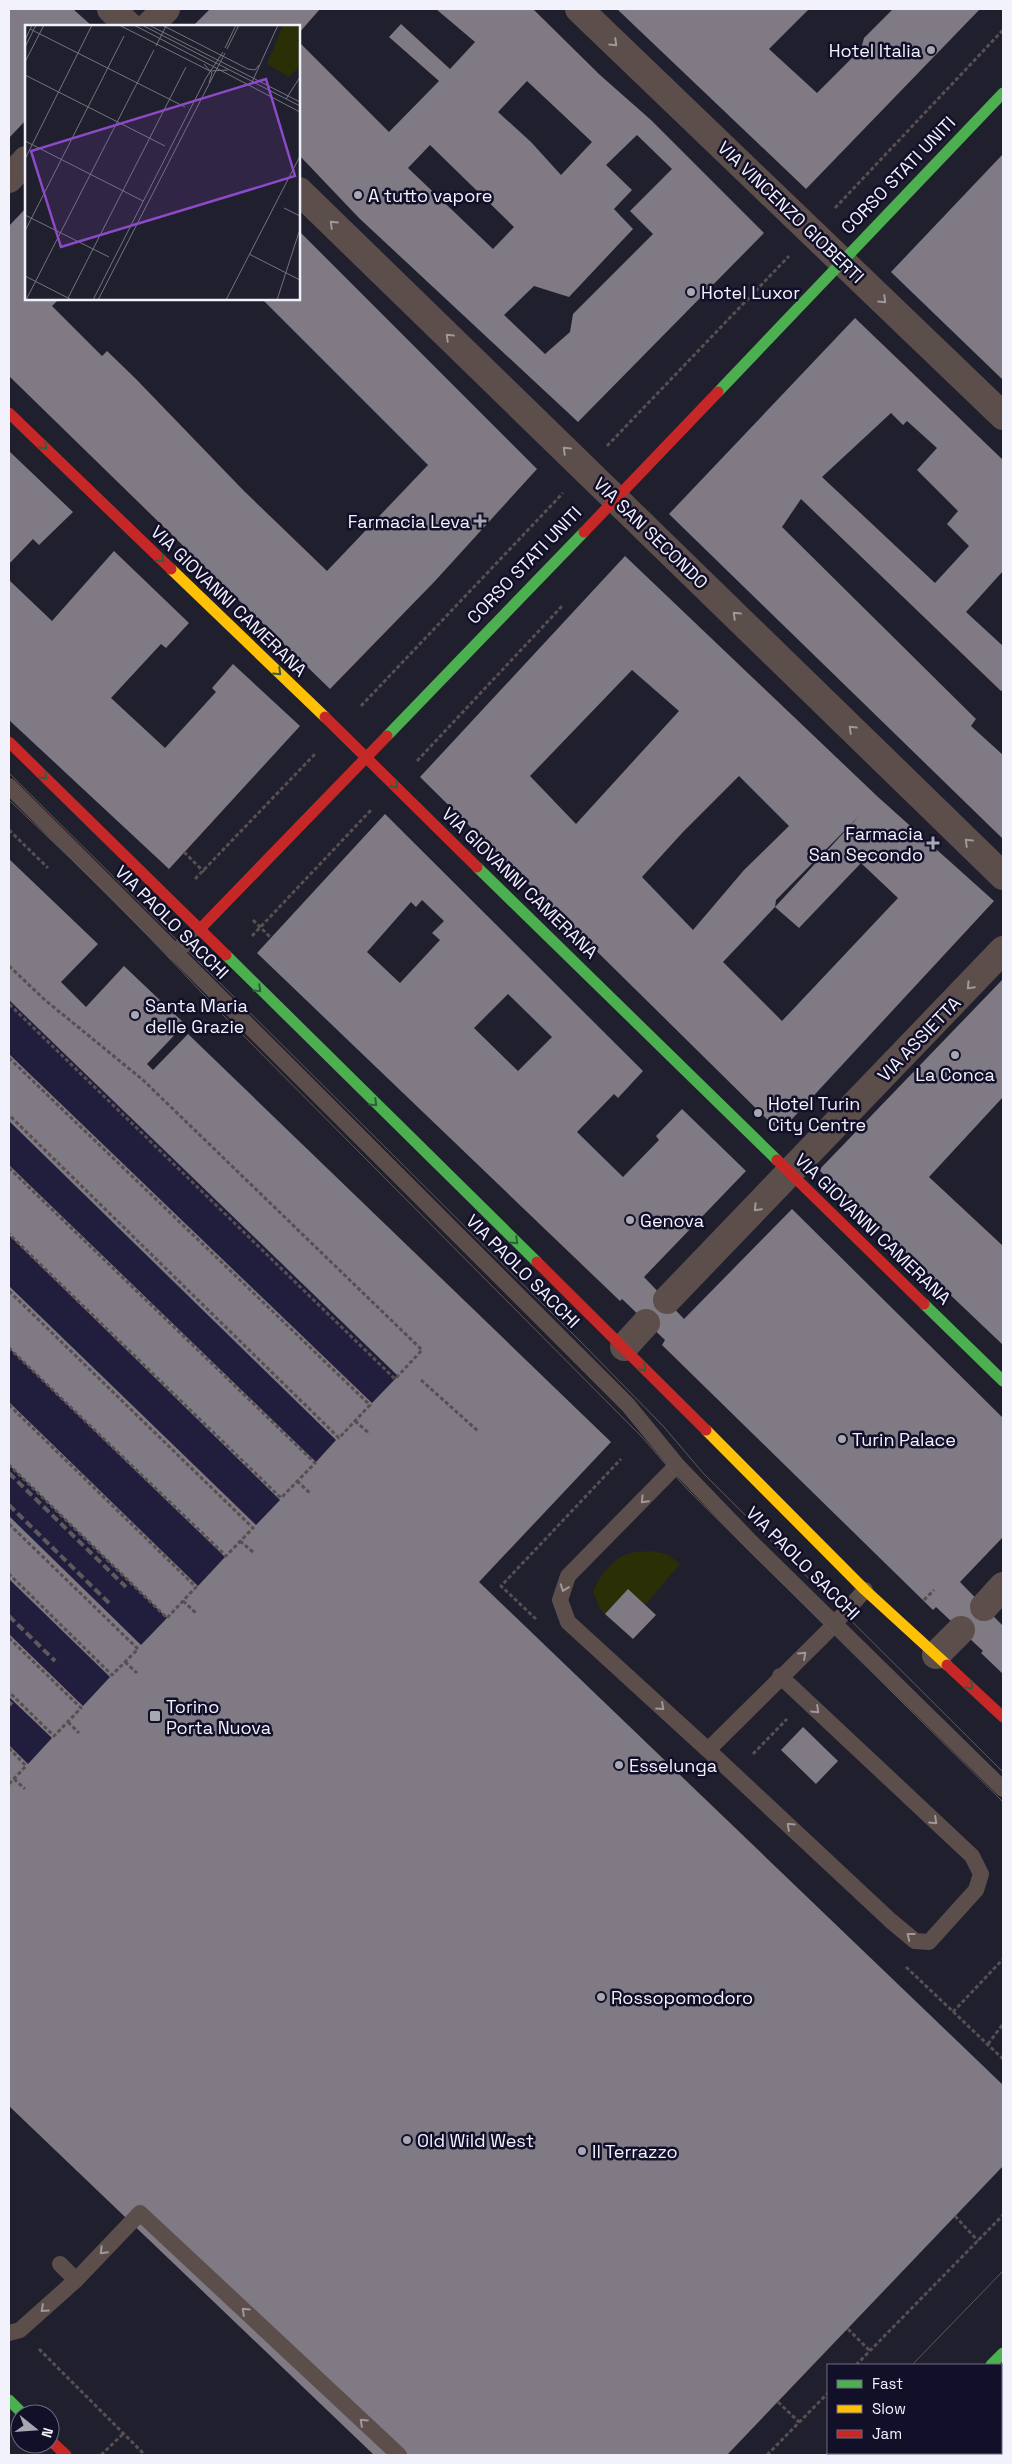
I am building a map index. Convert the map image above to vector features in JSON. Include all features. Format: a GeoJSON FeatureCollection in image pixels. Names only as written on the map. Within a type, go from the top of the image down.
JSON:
{"type":"FeatureCollection","features":[{"type":"Feature","properties":{"kind":"street"},"geometry":{"type":"LineString","coordinates":[[111,9],[128,25]]}},
{"type":"Feature","properties":{"kind":"street"},"geometry":{"type":"LineString","coordinates":[[150,25],[166,9]]}},
{"type":"Feature","properties":{"kind":"street","name":"VIA VINCENZO GIOBERTI"},"geometry":{"type":"LineString","coordinates":[[579,9],[1003,416]]}},
{"type":"Feature","properties":{"kind":"street","name":"CORSO STATI UNITI"},"geometry":{"type":"LineString","coordinates":[[200,929],[616,500],[1003,94]]}},
{"type":"Feature","properties":{"kind":"street"},"geometry":{"type":"LineString","coordinates":[[9,179],[25,161]]}},
{"type":"Feature","properties":{"kind":"street","name":"VIA SAN SECONDO"},"geometry":{"type":"LineString","coordinates":[[300,192],[1003,876]]}},
{"type":"Feature","properties":{"kind":"street","name":"VIA GIOVANNI CAMERANA"},"geometry":{"type":"LineString","coordinates":[[9,413],[366,757],[1003,1381]]}},
{"type":"Feature","properties":{"kind":"street","name":"VIA PAOLO SACCHI"},"geometry":{"type":"LineString","coordinates":[[9,742],[200,929],[236,968],[624,1347],[865,1590],[1003,1717]]}},
{"type":"Feature","properties":{"kind":"street","name":"VIA ASSIETTA"},"geometry":{"type":"LineString","coordinates":[[668,1300],[1003,950]]}},
{"type":"Feature","properties":{"kind":"street"},"geometry":{"type":"LineString","coordinates":[[624,1347],[646,1323]]}},
{"type":"Feature","properties":{"kind":"street"},"geometry":{"type":"LineString","coordinates":[[984,1607],[1003,1586]]}},
{"type":"Feature","properties":{"kind":"street"},"geometry":{"type":"LineString","coordinates":[[936,1655],[961,1630]]}},
{"type":"Feature","properties":{"kind":"street"},"geometry":{"type":"LineString","coordinates":[[992,2364],[1003,2352]]}},
{"type":"Feature","properties":{"kind":"lane","name":"VIA PAOLO SACCHI"},"geometry":{"type":"LineString","coordinates":[[9,786],[621,1398],[678,1464],[752,1542],[1003,1789]]}},
{"type":"Feature","properties":{"kind":"lane","name":"CORSO STATI UNITI"},"geometry":{"type":"LineString","coordinates":[[175,953],[200,929]]}},
{"type":"Feature","properties":{"kind":"lane"},"geometry":{"type":"LineString","coordinates":[[678,1464],[568,1576],[560,1600],[568,1622],[915,1941],[929,1942],[976,1890],[981,1874],[972,1856],[780,1676]]}},
{"type":"Feature","properties":{"kind":"lane"},"geometry":{"type":"LineString","coordinates":[[708,1750],[780,1676],[828,1631],[834,1622],[865,1590]]}},
{"type":"Feature","properties":{"kind":"lane"},"geometry":{"type":"LineString","coordinates":[[15,2332],[76,2280],[140,2213],[399,2455]]}},
{"type":"Feature","properties":{"kind":"lane"},"geometry":{"type":"LineString","coordinates":[[60,2264],[76,2280]]}},
{"type":"Feature","properties":{"kind":"path"},"geometry":{"type":"LineString","coordinates":[[9,966],[44,1000],[143,1080],[422,1350],[396,1379],[9,1004]]}},
{"type":"Feature","properties":{"kind":"path"},"geometry":{"type":"LineString","coordinates":[[9,1058],[370,1405],[339,1438],[9,1115]]}},
{"type":"Feature","properties":{"kind":"path"},"geometry":{"type":"LineString","coordinates":[[9,1168],[315,1463],[281,1498],[9,1234]]}},
{"type":"Feature","properties":{"kind":"path"},"geometry":{"type":"LineString","coordinates":[[9,1291],[253,1528],[226,1556],[9,1348]]}},
{"type":"Feature","properties":{"kind":"path"},"geometry":{"type":"LineString","coordinates":[[421,1380],[479,1432]]}},
{"type":"Feature","properties":{"kind":"path"},"geometry":{"type":"LineString","coordinates":[[9,1405],[196,1587],[167,1618],[9,1465]]}},
{"type":"Feature","properties":{"kind":"path"},"geometry":{"type":"LineString","coordinates":[[355,1421],[370,1434]]}},
{"type":"Feature","properties":{"kind":"path"},"geometry":{"type":"LineString","coordinates":[[501,1586],[621,1460]]}},
{"type":"Feature","properties":{"kind":"path"},"geometry":{"type":"LineString","coordinates":[[297,1481],[311,1494]]}},
{"type":"Feature","properties":{"kind":"path"},"geometry":{"type":"LineString","coordinates":[[9,1524],[138,1649],[112,1675],[9,1574]]}},
{"type":"Feature","properties":{"kind":"path"},"geometry":{"type":"LineString","coordinates":[[240,1541],[254,1553]]}},
{"type":"Feature","properties":{"kind":"path"},"geometry":{"type":"LineString","coordinates":[[924,1600],[934,1590]]}},
{"type":"Feature","properties":{"kind":"path"},"geometry":{"type":"LineString","coordinates":[[183,1601],[196,1613]]}},
{"type":"Feature","properties":{"kind":"path"},"geometry":{"type":"LineString","coordinates":[[9,1638],[81,1708],[54,1736],[9,1692]]}},
{"type":"Feature","properties":{"kind":"path"},"geometry":{"type":"LineString","coordinates":[[125,1662],[137,1673]]}},
{"type":"Feature","properties":{"kind":"path"},"geometry":{"type":"LineString","coordinates":[[734,1774],[805,1700]]}},
{"type":"Feature","properties":{"kind":"path"},"geometry":{"type":"LineString","coordinates":[[68,1722],[79,1733]]}},
{"type":"Feature","properties":{"kind":"path"},"geometry":{"type":"LineString","coordinates":[[9,1748],[26,1766],[9,1784]]}},
{"type":"Feature","properties":{"kind":"path"},"geometry":{"type":"LineString","coordinates":[[14,1779],[25,1789]]}},
{"type":"Feature","properties":{"kind":"path"},"geometry":{"type":"LineString","coordinates":[[953,2012],[1003,1959]]}},
{"type":"Feature","properties":{"kind":"path"},"geometry":{"type":"LineString","coordinates":[[988,2044],[1003,2024]]}},
{"type":"Feature","properties":{"kind":"path"},"geometry":{"type":"LineString","coordinates":[[857,2364],[1003,2215]]}},
{"type":"Feature","properties":{"kind":"path"},"geometry":{"type":"LineString","coordinates":[[955,2216],[978,2241]]}},
{"type":"Feature","properties":{"kind":"path"},"geometry":{"type":"LineString","coordinates":[[848,2329],[870,2351]]}},
{"type":"Feature","properties":{"kind":"path"},"geometry":{"type":"LineString","coordinates":[[15,2332],[145,2455]]}},
{"type":"Feature","properties":{"kind":"path"},"geometry":{"type":"LineString","coordinates":[[767,2455],[827,2394]]}},
{"type":"Feature","properties":{"kind":"path"},"geometry":{"type":"LineString","coordinates":[[778,2402],[800,2422]]}},
{"type":"Feature","properties":{"kind":"path"},"geometry":{"type":"LineString","coordinates":[[101,2455],[123,2434]]}},
{"type":"Feature","properties":{"kind":"shaded area"},"geometry":{"type":"Polygon","coordinates":[[[9,966],[422,1350],[9,1784],[9,966]]]}},
{"type":"Feature","properties":{"kind":"green space"},"geometry":{"type":"Polygon","coordinates":[[[650,1551],[667,1554],[680,1564],[645,1605],[605,1614],[600,1609],[593,1592],[603,1574],[624,1555],[632,1552],[650,1551]]]}},
{"type":"Feature","properties":{"kind":"building"},"geometry":{"type":"Polygon","coordinates":[[[9,9],[73,9],[91,25],[25,25],[25,121],[9,138],[9,9]]]}},
{"type":"Feature","properties":{"kind":"building"},"geometry":{"type":"Polygon","coordinates":[[[210,9],[320,9],[300,32],[300,25],[194,25],[210,9]]]}},
{"type":"Feature","properties":{"kind":"building"},"geometry":{"type":"Polygon","coordinates":[[[436,9],[533,9],[600,75],[651,120],[764,233],[578,422],[359,218],[300,156],[300,43],[389,132],[439,81],[389,37],[401,24],[450,69],[475,42],[436,9]],[[527,81],[498,112],[531,142],[561,175],[592,142],[527,81]],[[637,135],[606,165],[632,190],[614,209],[633,229],[569,297],[534,286],[504,315],[545,354],[570,332],[573,314],[653,234],[630,211],[672,169],[637,135]],[[430,145],[408,168],[493,249],[514,227],[430,145]]]}},
{"type":"Feature","properties":{"kind":"building"},"geometry":{"type":"Polygon","coordinates":[[[617,9],[809,9],[769,49],[817,93],[861,49],[864,38],[893,9],[980,9],[806,189],[617,9]]]}},
{"type":"Feature","properties":{"kind":"building"},"geometry":{"type":"Polygon","coordinates":[[[1003,154],[1003,380],[891,272],[1003,154]]]}},
{"type":"Feature","properties":{"kind":"building"},"geometry":{"type":"Polygon","coordinates":[[[25,209],[25,300],[58,300],[52,306],[102,356],[107,351],[244,491],[327,571],[428,465],[263,300],[300,300],[300,232],[537,469],[435,581],[330,689],[9,376],[9,226],[25,209]]]}},
{"type":"Feature","properties":{"kind":"building"},"geometry":{"type":"Polygon","coordinates":[[[855,318],[1003,460],[1003,571],[966,612],[1003,646],[1003,689],[1001,691],[801,499],[782,527],[976,719],[971,726],[1003,755],[1003,839],[669,514],[855,318]],[[891,413],[822,477],[935,583],[969,546],[947,524],[958,511],[917,470],[937,448],[907,421],[903,425],[891,413]]]}},
{"type":"Feature","properties":{"kind":"building"},"geometry":{"type":"Polygon","coordinates":[[[9,451],[73,512],[39,545],[33,539],[9,564],[9,451]]]}},
{"type":"Feature","properties":{"kind":"building"},"geometry":{"type":"Polygon","coordinates":[[[114,551],[189,623],[166,648],[161,644],[111,698],[165,748],[216,692],[212,688],[233,664],[300,726],[169,869],[9,720],[9,580],[52,621],[114,551]]]}},
{"type":"Feature","properties":{"kind":"building"},"geometry":{"type":"Polygon","coordinates":[[[625,556],[878,797],[994,901],[780,1132],[420,777],[625,556]],[[632,670],[530,776],[576,824],[679,711],[632,670]],[[739,776],[683,832],[642,877],[693,930],[744,870],[789,826],[739,776]],[[860,815],[776,900],[775,907],[860,815]],[[861,863],[799,928],[775,907],[723,962],[782,1021],[898,898],[861,863]]]}},
{"type":"Feature","properties":{"kind":"building"},"geometry":{"type":"Polygon","coordinates":[[[385,814],[643,1071],[618,1098],[614,1094],[577,1132],[623,1177],[659,1140],[656,1136],[682,1109],[746,1171],[644,1277],[684,1319],[792,1209],[1003,1418],[1003,1537],[960,1582],[1003,1626],[1003,1674],[981,1653],[983,1651],[936,1607],[933,1610],[662,1345],[665,1340],[622,1299],[620,1301],[257,953],[385,814]],[[422,900],[416,907],[411,902],[367,952],[400,983],[440,940],[432,933],[444,921],[422,900]],[[508,994],[474,1028],[518,1071],[552,1037],[508,994]]]}},
{"type":"Feature","properties":{"kind":"building","name":"Torino Porta Nuova"},"geometry":{"type":"Polygon","coordinates":[[[9,859],[98,944],[61,982],[86,1007],[124,966],[185,1024],[147,1064],[153,1070],[188,1034],[611,1442],[479,1582],[1003,2085],[1003,2166],[727,2455],[374,2455],[9,2106],[9,1745],[28,1764],[52,1738],[9,1697],[9,1634],[83,1706],[110,1677],[9,1579],[9,1516],[141,1645],[167,1618],[9,1465],[9,1402],[198,1586],[225,1557],[9,1348],[9,1286],[256,1525],[280,1500],[9,1235],[9,1165],[316,1462],[336,1440],[9,1121],[9,1054],[372,1403],[398,1376],[9,1000],[9,859]]]}},
{"type":"Feature","properties":{"kind":"building"},"geometry":{"type":"Polygon","coordinates":[[[1003,979],[1003,1097],[929,1177],[1003,1246],[1003,1345],[819,1170],[1003,979]]]}},
{"type":"Feature","properties":{"kind":"building"},"geometry":{"type":"Polygon","coordinates":[[[628,1589],[656,1615],[633,1639],[605,1614],[628,1589]]]}},
{"type":"Feature","properties":{"kind":"building"},"geometry":{"type":"Polygon","coordinates":[[[803,1727],[838,1761],[816,1784],[781,1750],[803,1727]]]}},
{"type":"Feature","properties":{"kind":"tram line"},"geometry":{"type":"LineString","coordinates":[[9,773],[582,1343],[664,1427],[703,1473],[1003,1772]]}},
{"type":"Feature","properties":{"kind":"tram line"},"geometry":{"type":"LineString","coordinates":[[9,800],[111,897],[224,1016],[642,1437],[686,1488],[1003,1802]]}},
{"type":"Feature","properties":{"kind":"tram line"},"geometry":{"type":"LineString","coordinates":[[913,2364],[1003,2271]]}},
{"type":"Feature","properties":{"kind":"railway"},"geometry":{"type":"LineString","coordinates":[[9,1473],[126,1587]]}},
{"type":"Feature","properties":{"kind":"railway"},"geometry":{"type":"LineString","coordinates":[[9,1505],[110,1604]]}},
{"type":"Feature","properties":{"kind":"railway"},"geometry":{"type":"LineString","coordinates":[[9,1616],[55,1661]]}},
{"type":"Feature","properties":{"kind":"railway"},"geometry":{"type":"LineString","coordinates":[[9,1702],[12,1705]]}},
{"type":"Feature","properties":{"kind":"traffic: fast"},"geometry":{"type":"LineString","coordinates":[[718,392],[1003,93]]}},
{"type":"Feature","properties":{"kind":"traffic: fast"},"geometry":{"type":"LineString","coordinates":[[387,736],[584,532]]}},
{"type":"Feature","properties":{"kind":"traffic: fast"},"geometry":{"type":"LineString","coordinates":[[477,867],[777,1160]]}},
{"type":"Feature","properties":{"kind":"traffic: fast"},"geometry":{"type":"LineString","coordinates":[[226,955],[537,1262]]}},
{"type":"Feature","properties":{"kind":"traffic: fast"},"geometry":{"type":"LineString","coordinates":[[924,1304],[1003,1381]]}},
{"type":"Feature","properties":{"kind":"traffic: fast"},"geometry":{"type":"LineString","coordinates":[[992,2364],[1003,2353]]}},
{"type":"Feature","properties":{"kind":"traffic: fast"},"geometry":{"type":"LineString","coordinates":[[9,2400],[13,2404]]}},
{"type":"Feature","properties":{"kind":"traffic: slow"},"geometry":{"type":"LineString","coordinates":[[171,569],[325,717]]}},
{"type":"Feature","properties":{"kind":"traffic: slow"},"geometry":{"type":"LineString","coordinates":[[706,1430],[865,1590],[947,1665]]}},
{"type":"Feature","properties":{"kind":"traffic: jam"},"geometry":{"type":"LineString","coordinates":[[584,532],[718,392]]}},
{"type":"Feature","properties":{"kind":"traffic: jam"},"geometry":{"type":"LineString","coordinates":[[9,413],[171,569]]}},
{"type":"Feature","properties":{"kind":"traffic: jam"},"geometry":{"type":"LineString","coordinates":[[325,717],[477,867]]}},
{"type":"Feature","properties":{"kind":"traffic: jam"},"geometry":{"type":"LineString","coordinates":[[200,929],[387,736]]}},
{"type":"Feature","properties":{"kind":"traffic: jam"},"geometry":{"type":"LineString","coordinates":[[9,742],[226,955]]}},
{"type":"Feature","properties":{"kind":"traffic: jam"},"geometry":{"type":"LineString","coordinates":[[777,1160],[924,1304]]}},
{"type":"Feature","properties":{"kind":"traffic: jam"},"geometry":{"type":"LineString","coordinates":[[537,1262],[706,1430]]}},
{"type":"Feature","properties":{"kind":"traffic: jam"},"geometry":{"type":"LineString","coordinates":[[947,1665],[1003,1717]]}},
{"type":"Feature","properties":{"kind":"traffic: jam"},"geometry":{"type":"LineString","coordinates":[[60,2449],[66,2455]]}},
{"type":"Feature","properties":{"kind":"place","name":"Hotel Italia"},"geometry":{"type":"Point","coordinates":[931,50]}},
{"type":"Feature","properties":{"kind":"place","name":"A tutto vapore"},"geometry":{"type":"Point","coordinates":[358,195]}},
{"type":"Feature","properties":{"kind":"place","name":"Hotel Luxor"},"geometry":{"type":"Point","coordinates":[691,292]}},
{"type":"Feature","properties":{"kind":"place","name":"Farmacia Leva"},"geometry":{"type":"Point","coordinates":[480,521]}},
{"type":"Feature","properties":{"kind":"place","name":"Farmacia San Secondo"},"geometry":{"type":"Point","coordinates":[933,843]}},
{"type":"Feature","properties":{"kind":"place","name":"Santa Maria delle Grazie"},"geometry":{"type":"Point","coordinates":[135,1015]}},
{"type":"Feature","properties":{"kind":"place","name":"La Conca"},"geometry":{"type":"Point","coordinates":[955,1055]}},
{"type":"Feature","properties":{"kind":"place","name":"Hotel Turin City Centre"},"geometry":{"type":"Point","coordinates":[758,1113]}},
{"type":"Feature","properties":{"kind":"place","name":"Genova"},"geometry":{"type":"Point","coordinates":[630,1220]}},
{"type":"Feature","properties":{"kind":"place","name":"Turin Palace"},"geometry":{"type":"Point","coordinates":[842,1439]}},
{"type":"Feature","properties":{"kind":"place","name":"Torino Porta Nuova"},"geometry":{"type":"Point","coordinates":[155,1716]}},
{"type":"Feature","properties":{"kind":"place","name":"Esselunga"},"geometry":{"type":"Point","coordinates":[619,1765]}},
{"type":"Feature","properties":{"kind":"place","name":"Rossopomodoro"},"geometry":{"type":"Point","coordinates":[601,1997]}},
{"type":"Feature","properties":{"kind":"place","name":"Old Wild West"},"geometry":{"type":"Point","coordinates":[407,2140]}},
{"type":"Feature","properties":{"kind":"place","name":"Il Terrazzo"},"geometry":{"type":"Point","coordinates":[582,2151]}}]}
